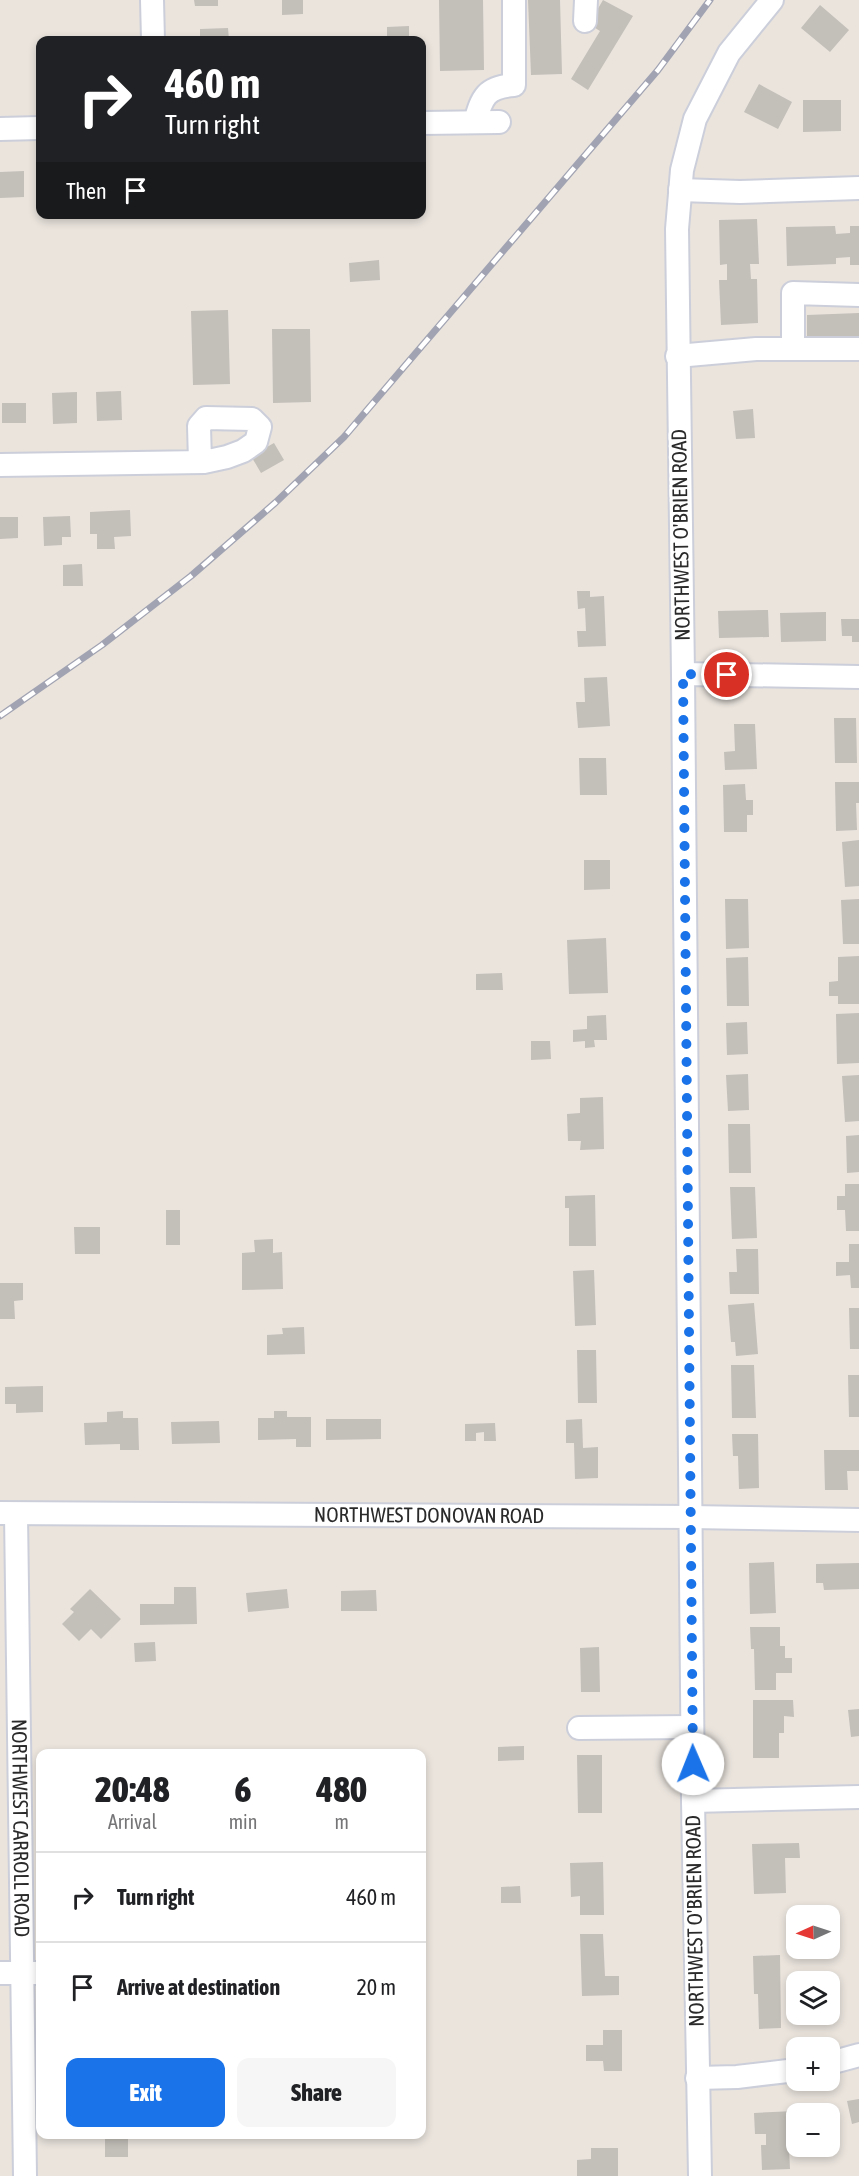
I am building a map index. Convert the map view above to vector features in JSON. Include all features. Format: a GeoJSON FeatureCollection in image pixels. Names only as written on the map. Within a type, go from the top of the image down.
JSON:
{"type":"FeatureCollection","features":[{"type":"Feature","properties":{"kind":"street"},"geometry":{"type":"LineString","coordinates":[[152,0],[153,36]]}},
{"type":"Feature","properties":{"kind":"street"},"geometry":{"type":"LineString","coordinates":[[475,122],[481,101],[487,93],[500,86],[514,85],[514,0]]}},
{"type":"Feature","properties":{"kind":"street","name":"NORTHWEST O'BRIEN ROAD"},"geometry":{"type":"LineString","coordinates":[[700,2176],[692,1727],[683,674],[676,229],[682,170],[695,119],[729,53],[772,0]]}},
{"type":"Feature","properties":{"kind":"street"},"geometry":{"type":"LineString","coordinates":[[426,123],[499,122]]}},
{"type":"Feature","properties":{"kind":"street"},"geometry":{"type":"LineString","coordinates":[[0,129],[36,128]]}},
{"type":"Feature","properties":{"kind":"street"},"geometry":{"type":"LineString","coordinates":[[680,190],[740,192],[859,188]]}},
{"type":"Feature","properties":{"kind":"street"},"geometry":{"type":"LineString","coordinates":[[793,349],[793,293],[859,295]]}},
{"type":"Feature","properties":{"kind":"street"},"geometry":{"type":"LineString","coordinates":[[677,356],[756,349],[859,350]]}},
{"type":"Feature","properties":{"kind":"street"},"geometry":{"type":"LineString","coordinates":[[0,465],[200,462]]}},
{"type":"Feature","properties":{"kind":"street"},"geometry":{"type":"LineString","coordinates":[[683,674],[859,677]]}},
{"type":"Feature","properties":{"kind":"street","name":"NORTHWEST DONOVAN ROAD"},"geometry":{"type":"LineString","coordinates":[[8,1513],[691,1516],[859,1520]]}},
{"type":"Feature","properties":{"kind":"street","name":"NORTHWEST CARROLL ROAD"},"geometry":{"type":"LineString","coordinates":[[8,1513],[32,1973],[25,2176]]}},
{"type":"Feature","properties":{"kind":"street"},"geometry":{"type":"LineString","coordinates":[[579,1728],[692,1727]]}},
{"type":"Feature","properties":{"kind":"street"},"geometry":{"type":"LineString","coordinates":[[693,1801],[859,1797]]}},
{"type":"Feature","properties":{"kind":"street"},"geometry":{"type":"LineString","coordinates":[[0,1973],[32,1973]]}},
{"type":"Feature","properties":{"kind":"street"},"geometry":{"type":"LineString","coordinates":[[840,2060],[859,2055]]}},
{"type":"Feature","properties":{"kind":"street"},"geometry":{"type":"LineString","coordinates":[[697,2078],[737,2077],[786,2071]]}},
{"type":"Feature","properties":{"kind":"building"},"geometry":{"type":"Polygon","coordinates":[[[194,0],[218,0],[218,6],[195,6],[194,0]]]}},
{"type":"Feature","properties":{"kind":"building"},"geometry":{"type":"Polygon","coordinates":[[[282,0],[303,0],[303,14],[282,15],[282,0]]]}},
{"type":"Feature","properties":{"kind":"building"},"geometry":{"type":"Polygon","coordinates":[[[439,0],[483,0],[484,70],[440,71],[439,0]]]}},
{"type":"Feature","properties":{"kind":"building"},"geometry":{"type":"Polygon","coordinates":[[[528,0],[560,0],[562,74],[531,75],[528,0]]]}},
{"type":"Feature","properties":{"kind":"building"},"geometry":{"type":"Polygon","coordinates":[[[603,0],[633,16],[588,90],[571,79],[600,31],[589,24],[603,0]]]}},
{"type":"Feature","properties":{"kind":"building"},"geometry":{"type":"Polygon","coordinates":[[[820,5],[849,30],[830,52],[801,28],[820,5]]]}},
{"type":"Feature","properties":{"kind":"building"},"geometry":{"type":"Polygon","coordinates":[[[409,26],[409,36],[387,36],[387,27],[409,26]]]}},
{"type":"Feature","properties":{"kind":"building"},"geometry":{"type":"Polygon","coordinates":[[[228,28],[229,36],[200,36],[200,29],[228,28]]]}},
{"type":"Feature","properties":{"kind":"building"},"geometry":{"type":"Polygon","coordinates":[[[759,84],[792,102],[778,129],[744,112],[759,84]]]}},
{"type":"Feature","properties":{"kind":"building"},"geometry":{"type":"Polygon","coordinates":[[[803,100],[841,100],[841,131],[803,132],[803,100]]]}},
{"type":"Feature","properties":{"kind":"building"},"geometry":{"type":"Polygon","coordinates":[[[24,171],[24,197],[0,198],[0,172],[24,171]]]}},
{"type":"Feature","properties":{"kind":"building"},"geometry":{"type":"Polygon","coordinates":[[[757,219],[759,264],[750,264],[751,279],[757,279],[758,323],[721,325],[719,280],[727,280],[727,264],[720,265],[719,220],[757,219]]]}},
{"type":"Feature","properties":{"kind":"building"},"geometry":{"type":"Polygon","coordinates":[[[835,226],[836,234],[850,233],[850,226],[859,226],[859,265],[850,265],[850,257],[836,258],[836,264],[787,266],[786,227],[835,226]]]}},
{"type":"Feature","properties":{"kind":"building"},"geometry":{"type":"Polygon","coordinates":[[[379,260],[380,280],[350,282],[349,263],[379,260]]]}},
{"type":"Feature","properties":{"kind":"building"},"geometry":{"type":"Polygon","coordinates":[[[228,310],[230,384],[193,385],[191,311],[228,310]]]}},
{"type":"Feature","properties":{"kind":"building"},"geometry":{"type":"Polygon","coordinates":[[[859,313],[859,343],[807,345],[807,315],[859,313]]]}},
{"type":"Feature","properties":{"kind":"building"},"geometry":{"type":"Polygon","coordinates":[[[272,329],[310,329],[311,402],[273,403],[272,329]]]}},
{"type":"Feature","properties":{"kind":"building"},"geometry":{"type":"Polygon","coordinates":[[[121,391],[122,420],[97,421],[96,392],[121,391]]]}},
{"type":"Feature","properties":{"kind":"building"},"geometry":{"type":"Polygon","coordinates":[[[77,392],[77,423],[53,424],[52,393],[77,392]]]}},
{"type":"Feature","properties":{"kind":"building"},"geometry":{"type":"Polygon","coordinates":[[[2,403],[26,403],[26,423],[2,423],[2,403]]]}},
{"type":"Feature","properties":{"kind":"building"},"geometry":{"type":"Polygon","coordinates":[[[753,409],[755,438],[736,439],[733,411],[753,409]]]}},
{"type":"Feature","properties":{"kind":"building"},"geometry":{"type":"Polygon","coordinates":[[[274,443],[284,460],[261,473],[251,456],[274,443]]]}},
{"type":"Feature","properties":{"kind":"building"},"geometry":{"type":"Polygon","coordinates":[[[130,510],[131,536],[114,537],[115,549],[97,549],[97,534],[90,534],[90,512],[130,510]]]}},
{"type":"Feature","properties":{"kind":"building"},"geometry":{"type":"Polygon","coordinates":[[[70,516],[71,537],[62,537],[62,545],[44,546],[43,517],[70,516]]]}},
{"type":"Feature","properties":{"kind":"building"},"geometry":{"type":"Polygon","coordinates":[[[0,517],[18,517],[18,538],[0,539],[0,517]]]}},
{"type":"Feature","properties":{"kind":"building"},"geometry":{"type":"Polygon","coordinates":[[[82,564],[83,586],[63,586],[63,565],[82,564]]]}},
{"type":"Feature","properties":{"kind":"building"},"geometry":{"type":"Polygon","coordinates":[[[577,591],[590,591],[590,597],[604,596],[606,646],[578,647],[577,631],[586,631],[585,608],[578,609],[577,591]]]}},
{"type":"Feature","properties":{"kind":"building"},"geometry":{"type":"Polygon","coordinates":[[[768,610],[769,637],[719,638],[718,611],[768,610]]]}},
{"type":"Feature","properties":{"kind":"building"},"geometry":{"type":"Polygon","coordinates":[[[826,612],[826,641],[781,642],[780,613],[826,612]]]}},
{"type":"Feature","properties":{"kind":"building"},"geometry":{"type":"Polygon","coordinates":[[[841,619],[859,619],[859,642],[852,642],[852,636],[842,636],[841,619]]]}},
{"type":"Feature","properties":{"kind":"building"},"geometry":{"type":"Polygon","coordinates":[[[607,677],[610,726],[578,728],[576,702],[585,702],[584,678],[607,677]]]}},
{"type":"Feature","properties":{"kind":"building"},"geometry":{"type":"Polygon","coordinates":[[[834,718],[856,718],[857,763],[835,763],[834,718]]]}},
{"type":"Feature","properties":{"kind":"building"},"geometry":{"type":"Polygon","coordinates":[[[734,724],[755,724],[757,769],[725,770],[724,752],[735,751],[734,724]]]}},
{"type":"Feature","properties":{"kind":"building"},"geometry":{"type":"Polygon","coordinates":[[[579,758],[606,758],[607,795],[580,795],[579,758]]]}},
{"type":"Feature","properties":{"kind":"building"},"geometry":{"type":"Polygon","coordinates":[[[835,782],[859,782],[859,803],[856,803],[857,830],[836,831],[835,782]]]}},
{"type":"Feature","properties":{"kind":"building"},"geometry":{"type":"Polygon","coordinates":[[[745,784],[746,800],[753,800],[753,815],[747,815],[747,832],[724,832],[723,785],[745,784]]]}},
{"type":"Feature","properties":{"kind":"building"},"geometry":{"type":"Polygon","coordinates":[[[859,840],[859,886],[845,887],[842,842],[859,840]]]}},
{"type":"Feature","properties":{"kind":"building"},"geometry":{"type":"Polygon","coordinates":[[[584,860],[610,860],[610,889],[584,890],[584,860]]]}},
{"type":"Feature","properties":{"kind":"building"},"geometry":{"type":"Polygon","coordinates":[[[725,899],[748,899],[749,948],[726,949],[725,899]]]}},
{"type":"Feature","properties":{"kind":"building"},"geometry":{"type":"Polygon","coordinates":[[[859,899],[859,944],[843,944],[841,900],[859,899]]]}},
{"type":"Feature","properties":{"kind":"building"},"geometry":{"type":"Polygon","coordinates":[[[606,938],[608,993],[569,994],[567,940],[606,938]]]}},
{"type":"Feature","properties":{"kind":"building"},"geometry":{"type":"Polygon","coordinates":[[[859,956],[859,1004],[838,1004],[838,996],[829,996],[829,982],[838,981],[838,957],[859,956]]]}},
{"type":"Feature","properties":{"kind":"building"},"geometry":{"type":"Polygon","coordinates":[[[748,957],[749,1006],[727,1006],[726,958],[748,957]]]}},
{"type":"Feature","properties":{"kind":"building"},"geometry":{"type":"Polygon","coordinates":[[[502,973],[503,990],[476,990],[476,974],[502,973]]]}},
{"type":"Feature","properties":{"kind":"building"},"geometry":{"type":"Polygon","coordinates":[[[859,1013],[859,1063],[837,1064],[836,1014],[859,1013]]]}},
{"type":"Feature","properties":{"kind":"building"},"geometry":{"type":"Polygon","coordinates":[[[606,1015],[607,1040],[594,1040],[595,1047],[585,1048],[585,1041],[573,1042],[573,1030],[587,1029],[587,1016],[606,1015]]]}},
{"type":"Feature","properties":{"kind":"building"},"geometry":{"type":"Polygon","coordinates":[[[747,1022],[748,1054],[727,1055],[726,1023],[747,1022]]]}},
{"type":"Feature","properties":{"kind":"building"},"geometry":{"type":"Polygon","coordinates":[[[531,1041],[550,1041],[551,1059],[531,1060],[531,1041]]]}},
{"type":"Feature","properties":{"kind":"building"},"geometry":{"type":"Polygon","coordinates":[[[748,1074],[749,1110],[728,1111],[726,1075],[748,1074]]]}},
{"type":"Feature","properties":{"kind":"building"},"geometry":{"type":"Polygon","coordinates":[[[859,1075],[859,1121],[845,1122],[842,1076],[859,1075]]]}},
{"type":"Feature","properties":{"kind":"building"},"geometry":{"type":"Polygon","coordinates":[[[603,1097],[604,1149],[580,1150],[581,1141],[568,1141],[567,1114],[580,1113],[580,1098],[603,1097]]]}},
{"type":"Feature","properties":{"kind":"building"},"geometry":{"type":"Polygon","coordinates":[[[728,1124],[750,1124],[751,1173],[729,1173],[728,1124]]]}},
{"type":"Feature","properties":{"kind":"building"},"geometry":{"type":"Polygon","coordinates":[[[859,1135],[859,1172],[847,1173],[846,1136],[859,1135]]]}},
{"type":"Feature","properties":{"kind":"building"},"geometry":{"type":"Polygon","coordinates":[[[845,1184],[859,1184],[859,1231],[846,1231],[845,1210],[837,1210],[837,1196],[845,1196],[845,1184]]]}},
{"type":"Feature","properties":{"kind":"building"},"geometry":{"type":"Polygon","coordinates":[[[730,1187],[755,1187],[757,1238],[732,1239],[730,1187]]]}},
{"type":"Feature","properties":{"kind":"building"},"geometry":{"type":"Polygon","coordinates":[[[595,1195],[596,1246],[569,1246],[569,1208],[565,1208],[565,1196],[595,1195]]]}},
{"type":"Feature","properties":{"kind":"building"},"geometry":{"type":"Polygon","coordinates":[[[166,1210],[180,1210],[180,1245],[166,1245],[166,1210]]]}},
{"type":"Feature","properties":{"kind":"building"},"geometry":{"type":"Polygon","coordinates":[[[74,1227],[100,1227],[100,1254],[75,1254],[74,1227]]]}},
{"type":"Feature","properties":{"kind":"building"},"geometry":{"type":"Polygon","coordinates":[[[273,1239],[273,1253],[282,1252],[283,1289],[242,1290],[242,1253],[255,1252],[254,1240],[273,1239]]]}},
{"type":"Feature","properties":{"kind":"building"},"geometry":{"type":"Polygon","coordinates":[[[849,1244],[859,1244],[859,1288],[851,1288],[850,1275],[836,1276],[836,1262],[849,1262],[849,1244]]]}},
{"type":"Feature","properties":{"kind":"building"},"geometry":{"type":"Polygon","coordinates":[[[736,1249],[758,1249],[759,1294],[730,1294],[729,1272],[737,1272],[736,1249]]]}},
{"type":"Feature","properties":{"kind":"building"},"geometry":{"type":"Polygon","coordinates":[[[594,1270],[596,1325],[575,1326],[573,1271],[594,1270]]]}},
{"type":"Feature","properties":{"kind":"building"},"geometry":{"type":"Polygon","coordinates":[[[0,1283],[23,1283],[23,1300],[14,1301],[15,1319],[0,1319],[0,1283]]]}},
{"type":"Feature","properties":{"kind":"building"},"geometry":{"type":"Polygon","coordinates":[[[754,1303],[758,1354],[736,1356],[735,1342],[731,1342],[728,1305],[754,1303]]]}},
{"type":"Feature","properties":{"kind":"building"},"geometry":{"type":"Polygon","coordinates":[[[849,1308],[859,1308],[859,1349],[850,1349],[849,1308]]]}},
{"type":"Feature","properties":{"kind":"building"},"geometry":{"type":"Polygon","coordinates":[[[304,1327],[305,1354],[267,1355],[267,1335],[283,1334],[282,1328],[304,1327]]]}},
{"type":"Feature","properties":{"kind":"building"},"geometry":{"type":"Polygon","coordinates":[[[577,1350],[596,1350],[597,1403],[578,1403],[577,1350]]]}},
{"type":"Feature","properties":{"kind":"building"},"geometry":{"type":"Polygon","coordinates":[[[731,1365],[754,1365],[756,1418],[732,1418],[731,1365]]]}},
{"type":"Feature","properties":{"kind":"building"},"geometry":{"type":"Polygon","coordinates":[[[848,1375],[859,1375],[859,1417],[849,1417],[848,1375]]]}},
{"type":"Feature","properties":{"kind":"building"},"geometry":{"type":"Polygon","coordinates":[[[43,1386],[43,1412],[16,1413],[16,1404],[5,1404],[5,1387],[43,1386]]]}},
{"type":"Feature","properties":{"kind":"building"},"geometry":{"type":"Polygon","coordinates":[[[123,1411],[123,1418],[138,1418],[139,1450],[120,1450],[120,1444],[85,1445],[84,1423],[107,1422],[107,1412],[123,1411]]]}},
{"type":"Feature","properties":{"kind":"building"},"geometry":{"type":"Polygon","coordinates":[[[274,1411],[287,1411],[287,1417],[311,1417],[311,1447],[296,1447],[296,1439],[258,1440],[258,1418],[274,1418],[274,1411]]]}},
{"type":"Feature","properties":{"kind":"building"},"geometry":{"type":"Polygon","coordinates":[[[326,1419],[381,1419],[381,1439],[326,1440],[326,1419]]]}},
{"type":"Feature","properties":{"kind":"building"},"geometry":{"type":"Polygon","coordinates":[[[582,1419],[583,1448],[598,1447],[598,1478],[575,1479],[574,1443],[566,1443],[566,1420],[582,1419]]]}},
{"type":"Feature","properties":{"kind":"building"},"geometry":{"type":"Polygon","coordinates":[[[219,1421],[220,1443],[172,1444],[171,1422],[219,1421]]]}},
{"type":"Feature","properties":{"kind":"building"},"geometry":{"type":"Polygon","coordinates":[[[495,1423],[496,1441],[484,1441],[484,1432],[476,1433],[476,1441],[465,1441],[465,1424],[495,1423]]]}},
{"type":"Feature","properties":{"kind":"building"},"geometry":{"type":"Polygon","coordinates":[[[732,1434],[758,1434],[759,1488],[739,1489],[738,1456],[733,1456],[732,1434]]]}},
{"type":"Feature","properties":{"kind":"building"},"geometry":{"type":"Polygon","coordinates":[[[824,1450],[859,1450],[859,1471],[847,1471],[848,1490],[825,1490],[824,1450]]]}},
{"type":"Feature","properties":{"kind":"building"},"geometry":{"type":"Polygon","coordinates":[[[774,1562],[776,1613],[750,1614],[749,1563],[774,1562]]]}},
{"type":"Feature","properties":{"kind":"building"},"geometry":{"type":"Polygon","coordinates":[[[859,1563],[859,1589],[824,1590],[823,1583],[816,1583],[816,1564],[859,1563]]]}},
{"type":"Feature","properties":{"kind":"building"},"geometry":{"type":"Polygon","coordinates":[[[174,1587],[196,1587],[197,1624],[140,1625],[140,1604],[174,1604],[174,1587]]]}},
{"type":"Feature","properties":{"kind":"building"},"geometry":{"type":"Polygon","coordinates":[[[90,1589],[121,1619],[101,1639],[91,1629],[79,1641],[62,1624],[74,1612],[70,1609],[90,1589]]]}},
{"type":"Feature","properties":{"kind":"building"},"geometry":{"type":"Polygon","coordinates":[[[287,1589],[289,1608],[248,1612],[246,1593],[287,1589]]]}},
{"type":"Feature","properties":{"kind":"building"},"geometry":{"type":"Polygon","coordinates":[[[376,1590],[377,1611],[341,1611],[341,1591],[376,1590]]]}},
{"type":"Feature","properties":{"kind":"building"},"geometry":{"type":"Polygon","coordinates":[[[750,1627],[780,1627],[780,1646],[785,1646],[785,1658],[792,1658],[792,1673],[776,1673],[776,1690],[755,1690],[754,1649],[751,1649],[750,1627]]]}},
{"type":"Feature","properties":{"kind":"building"},"geometry":{"type":"Polygon","coordinates":[[[155,1642],[156,1661],[135,1662],[134,1643],[155,1642]]]}},
{"type":"Feature","properties":{"kind":"building"},"geometry":{"type":"Polygon","coordinates":[[[599,1647],[600,1692],[581,1692],[580,1648],[599,1647]]]}},
{"type":"Feature","properties":{"kind":"building"},"geometry":{"type":"Polygon","coordinates":[[[753,1700],[793,1700],[794,1717],[784,1716],[784,1733],[779,1733],[779,1758],[753,1758],[753,1700]]]}},
{"type":"Feature","properties":{"kind":"building"},"geometry":{"type":"Polygon","coordinates":[[[859,1709],[859,1736],[851,1737],[848,1710],[859,1709]]]}},
{"type":"Feature","properties":{"kind":"building"},"geometry":{"type":"Polygon","coordinates":[[[524,1746],[524,1760],[498,1761],[498,1747],[524,1746]]]}},
{"type":"Feature","properties":{"kind":"building"},"geometry":{"type":"Polygon","coordinates":[[[577,1755],[602,1755],[602,1813],[578,1813],[577,1755]]]}},
{"type":"Feature","properties":{"kind":"building"},"geometry":{"type":"Polygon","coordinates":[[[799,1843],[800,1858],[785,1858],[786,1893],[754,1894],[752,1844],[799,1843]]]}},
{"type":"Feature","properties":{"kind":"building"},"geometry":{"type":"Polygon","coordinates":[[[603,1862],[604,1915],[580,1915],[580,1896],[571,1897],[570,1863],[603,1862]]]}},
{"type":"Feature","properties":{"kind":"building"},"geometry":{"type":"Polygon","coordinates":[[[520,1886],[521,1903],[501,1903],[501,1887],[520,1886]]]}},
{"type":"Feature","properties":{"kind":"building"},"geometry":{"type":"Polygon","coordinates":[[[580,1934],[603,1934],[605,1976],[619,1976],[619,1995],[582,1996],[580,1934]]]}},
{"type":"Feature","properties":{"kind":"building"},"geometry":{"type":"Polygon","coordinates":[[[780,1955],[781,2028],[759,2029],[758,1994],[754,1994],[753,1956],[780,1955]]]}},
{"type":"Feature","properties":{"kind":"building"},"geometry":{"type":"Polygon","coordinates":[[[603,2030],[622,2030],[622,2071],[604,2071],[603,2061],[586,2061],[586,2045],[603,2045],[603,2030]]]}},
{"type":"Feature","properties":{"kind":"building"},"geometry":{"type":"Polygon","coordinates":[[[859,2099],[859,2122],[852,2124],[847,2101],[859,2099]]]}},
{"type":"Feature","properties":{"kind":"building"},"geometry":{"type":"Polygon","coordinates":[[[786,2111],[786,2157],[789,2157],[790,2169],[762,2170],[761,2145],[766,2145],[766,2134],[755,2134],[754,2113],[786,2111]]]}},
{"type":"Feature","properties":{"kind":"building"},"geometry":{"type":"Polygon","coordinates":[[[105,2139],[128,2139],[128,2157],[105,2157],[105,2139]]]}},
{"type":"Feature","properties":{"kind":"building"},"geometry":{"type":"Polygon","coordinates":[[[591,2148],[618,2148],[618,2176],[577,2176],[577,2160],[591,2159],[591,2148]]]}},
{"type":"Feature","properties":{"kind":"railway"},"geometry":{"type":"LineString","coordinates":[[0,716],[102,645],[191,576],[275,503],[344,437],[658,70],[710,0]]}},
{"type":"Feature","properties":{"kind":"route"},"geometry":{"type":"LineString","coordinates":[[693,1764],[683,674],[727,675]]}}]}
